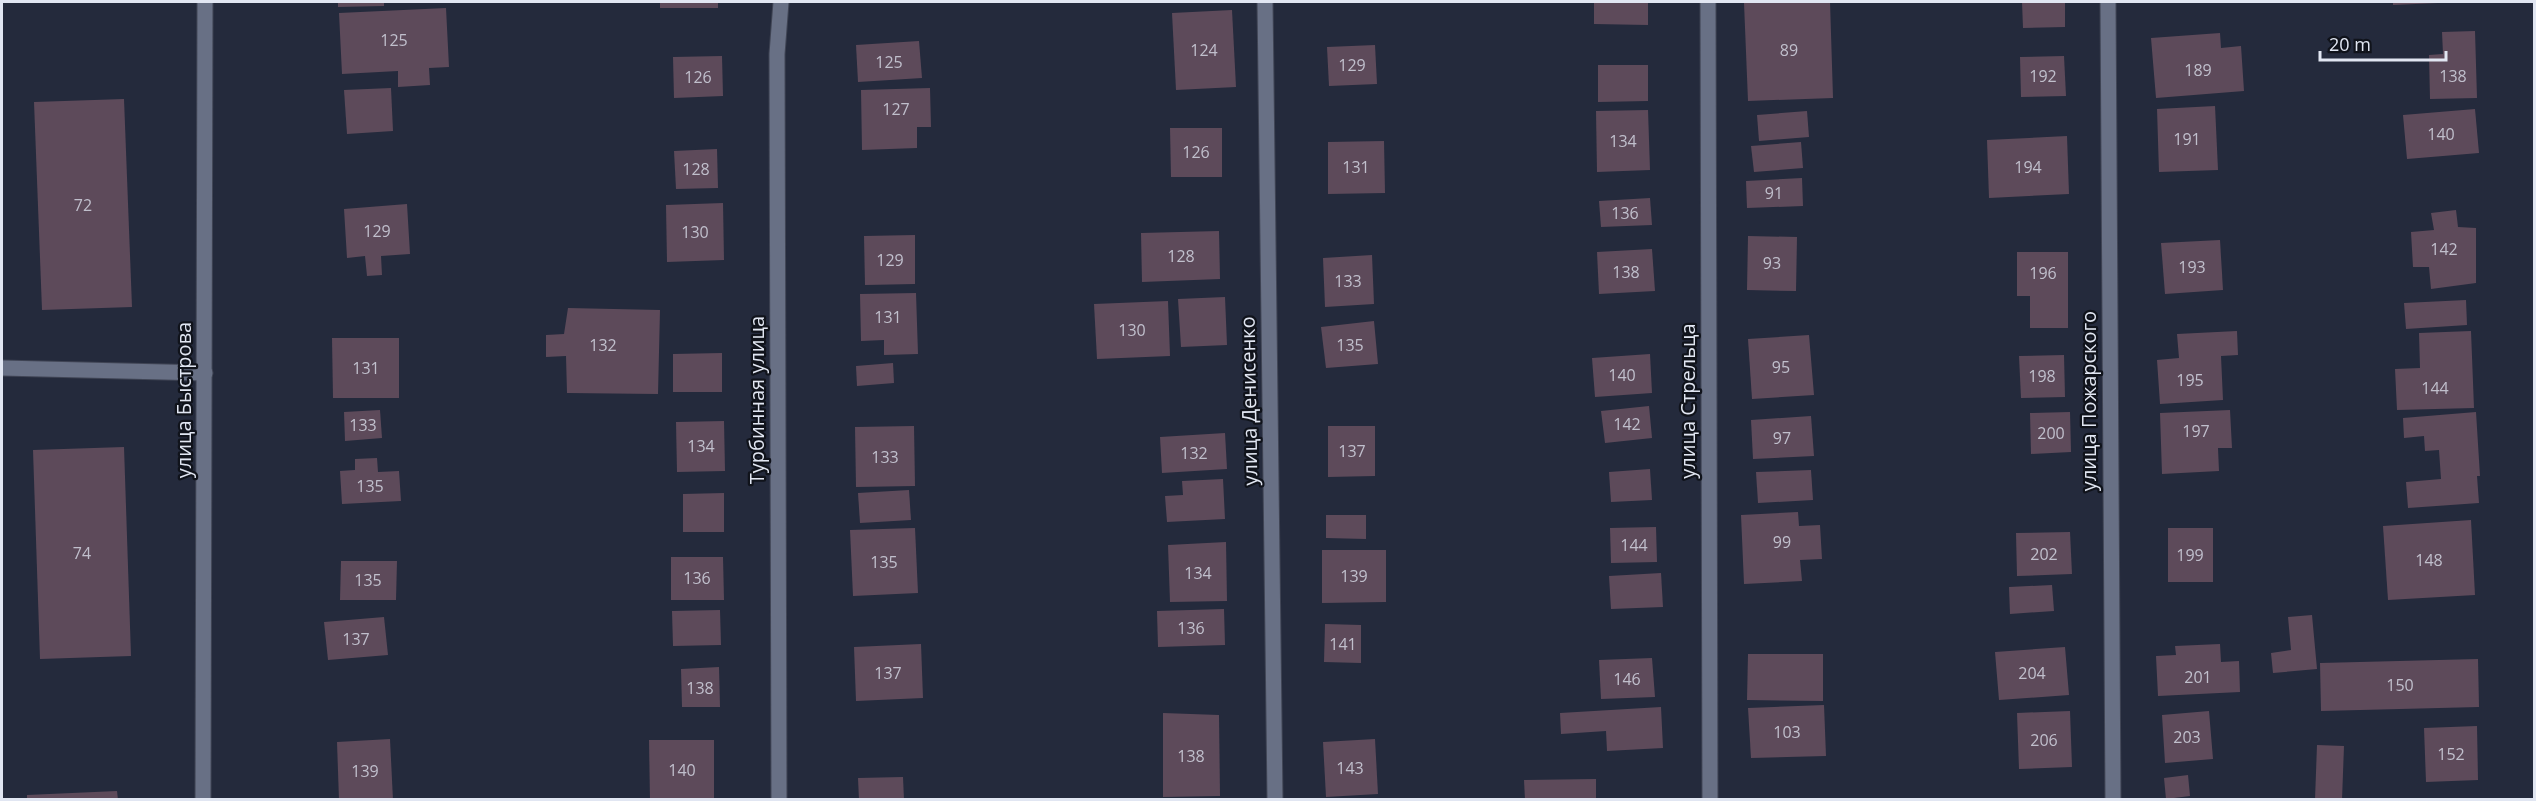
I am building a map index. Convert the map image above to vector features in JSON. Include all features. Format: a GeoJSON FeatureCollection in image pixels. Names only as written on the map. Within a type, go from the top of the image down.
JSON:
{"type":"FeatureCollection","features":[{"type":"Feature","properties":{"kind":"street","name":"улица Быстрова"},"geometry":{"type":"LineString","coordinates":[[203,800],[205,2]]}},
{"type":"Feature","properties":{"kind":"street","name":"Турбинная улица"},"geometry":{"type":"LineString","coordinates":[[779,800],[777,54],[781,2]]}},
{"type":"Feature","properties":{"kind":"street","name":"улица Денисенко"},"geometry":{"type":"LineString","coordinates":[[1265,2],[1275,800]]}},
{"type":"Feature","properties":{"kind":"street","name":"улица Стрельца"},"geometry":{"type":"LineString","coordinates":[[1708,2],[1710,800]]}},
{"type":"Feature","properties":{"kind":"street","name":"улица Пожарского"},"geometry":{"type":"LineString","coordinates":[[2108,2],[2113,800]]}},
{"type":"Feature","properties":{"kind":"street"},"geometry":{"type":"LineString","coordinates":[[2,368],[205,373]]}},
{"type":"Feature","properties":{"kind":"building"},"geometry":{"type":"Polygon","coordinates":[[[338,2],[384,2],[384,6],[338,7],[338,2]]]}},
{"type":"Feature","properties":{"kind":"building"},"geometry":{"type":"Polygon","coordinates":[[[660,2],[718,2],[718,8],[660,8],[660,2]]]}},
{"type":"Feature","properties":{"kind":"building"},"geometry":{"type":"Polygon","coordinates":[[[1594,2],[1648,2],[1648,25],[1594,24],[1594,2]]]}},
{"type":"Feature","properties":{"kind":"building"},"geometry":{"type":"Polygon","coordinates":[[[1830,2],[1833,98],[1748,101],[1744,3],[1830,2]]]}},
{"type":"Feature","properties":{"kind":"building"},"geometry":{"type":"Polygon","coordinates":[[[2022,2],[2065,2],[2065,27],[2023,28],[2022,2]]]}},
{"type":"Feature","properties":{"kind":"building"},"geometry":{"type":"Polygon","coordinates":[[[2393,2],[2438,2],[2438,3],[2393,5],[2393,2]]]}},
{"type":"Feature","properties":{"kind":"building"},"geometry":{"type":"Polygon","coordinates":[[[446,8],[449,67],[429,68],[430,85],[398,87],[398,71],[342,74],[339,13],[446,8]]]}},
{"type":"Feature","properties":{"kind":"building"},"geometry":{"type":"Polygon","coordinates":[[[1232,10],[1236,87],[1176,90],[1172,13],[1232,10]]]}},
{"type":"Feature","properties":{"kind":"building"},"geometry":{"type":"Polygon","coordinates":[[[2475,31],[2477,98],[2430,99],[2429,55],[2443,54],[2442,32],[2475,31]]]}},
{"type":"Feature","properties":{"kind":"building"},"geometry":{"type":"Polygon","coordinates":[[[2220,33],[2221,48],[2241,46],[2244,91],[2156,98],[2151,38],[2220,33]]]}},
{"type":"Feature","properties":{"kind":"building"},"geometry":{"type":"Polygon","coordinates":[[[919,41],[922,78],[858,82],[856,45],[919,41]]]}},
{"type":"Feature","properties":{"kind":"building"},"geometry":{"type":"Polygon","coordinates":[[[1375,45],[1377,84],[1329,86],[1327,47],[1375,45]]]}},
{"type":"Feature","properties":{"kind":"building"},"geometry":{"type":"Polygon","coordinates":[[[722,56],[723,96],[674,98],[673,57],[722,56]]]}},
{"type":"Feature","properties":{"kind":"building"},"geometry":{"type":"Polygon","coordinates":[[[2064,56],[2066,96],[2021,97],[2020,57],[2064,56]]]}},
{"type":"Feature","properties":{"kind":"building"},"geometry":{"type":"Polygon","coordinates":[[[1598,65],[1648,65],[1648,101],[1598,102],[1598,65]]]}},
{"type":"Feature","properties":{"kind":"building"},"geometry":{"type":"Polygon","coordinates":[[[391,88],[393,131],[347,134],[344,90],[391,88]]]}},
{"type":"Feature","properties":{"kind":"building"},"geometry":{"type":"Polygon","coordinates":[[[930,88],[931,127],[917,127],[917,148],[862,150],[861,90],[930,88]]]}},
{"type":"Feature","properties":{"kind":"building"},"geometry":{"type":"Polygon","coordinates":[[[124,99],[132,307],[42,310],[34,102],[124,99]]]}},
{"type":"Feature","properties":{"kind":"building"},"geometry":{"type":"Polygon","coordinates":[[[2215,106],[2218,170],[2159,172],[2157,109],[2215,106]]]}},
{"type":"Feature","properties":{"kind":"building"},"geometry":{"type":"Polygon","coordinates":[[[2475,109],[2479,153],[2407,159],[2403,115],[2475,109]]]}},
{"type":"Feature","properties":{"kind":"building"},"geometry":{"type":"Polygon","coordinates":[[[1648,110],[1650,170],[1597,172],[1596,111],[1648,110]]]}},
{"type":"Feature","properties":{"kind":"building"},"geometry":{"type":"Polygon","coordinates":[[[1807,111],[1809,137],[1759,141],[1757,115],[1807,111]]]}},
{"type":"Feature","properties":{"kind":"building"},"geometry":{"type":"Polygon","coordinates":[[[1170,128],[1222,128],[1222,177],[1171,177],[1170,128]]]}},
{"type":"Feature","properties":{"kind":"building"},"geometry":{"type":"Polygon","coordinates":[[[2067,136],[2069,194],[1989,198],[1987,140],[2067,136]]]}},
{"type":"Feature","properties":{"kind":"building"},"geometry":{"type":"Polygon","coordinates":[[[1384,141],[1385,193],[1328,194],[1328,142],[1384,141]]]}},
{"type":"Feature","properties":{"kind":"building"},"geometry":{"type":"Polygon","coordinates":[[[1801,142],[1803,168],[1754,172],[1751,146],[1801,142]]]}},
{"type":"Feature","properties":{"kind":"building"},"geometry":{"type":"Polygon","coordinates":[[[717,149],[718,188],[676,189],[674,151],[717,149]]]}},
{"type":"Feature","properties":{"kind":"building"},"geometry":{"type":"Polygon","coordinates":[[[1802,178],[1803,206],[1747,208],[1746,181],[1802,178]]]}},
{"type":"Feature","properties":{"kind":"building"},"geometry":{"type":"Polygon","coordinates":[[[1650,198],[1652,225],[1601,227],[1599,201],[1650,198]]]}},
{"type":"Feature","properties":{"kind":"building"},"geometry":{"type":"Polygon","coordinates":[[[723,203],[724,260],[667,262],[666,205],[723,203]]]}},
{"type":"Feature","properties":{"kind":"building"},"geometry":{"type":"Polygon","coordinates":[[[407,204],[410,254],[381,256],[382,275],[367,276],[365,256],[347,258],[344,209],[407,204]]]}},
{"type":"Feature","properties":{"kind":"building"},"geometry":{"type":"Polygon","coordinates":[[[2456,210],[2458,227],[2476,228],[2476,283],[2431,289],[2429,267],[2413,267],[2411,232],[2434,230],[2431,213],[2456,210]]]}},
{"type":"Feature","properties":{"kind":"building"},"geometry":{"type":"Polygon","coordinates":[[[1219,231],[1220,279],[1142,282],[1141,233],[1219,231]]]}},
{"type":"Feature","properties":{"kind":"building"},"geometry":{"type":"Polygon","coordinates":[[[915,235],[915,284],[865,285],[864,236],[915,235]]]}},
{"type":"Feature","properties":{"kind":"building"},"geometry":{"type":"Polygon","coordinates":[[[1748,236],[1797,237],[1796,291],[1747,290],[1748,236]]]}},
{"type":"Feature","properties":{"kind":"building"},"geometry":{"type":"Polygon","coordinates":[[[2220,240],[2223,290],[2165,294],[2161,243],[2220,240]]]}},
{"type":"Feature","properties":{"kind":"building"},"geometry":{"type":"Polygon","coordinates":[[[1652,249],[1655,291],[1599,294],[1597,252],[1652,249]]]}},
{"type":"Feature","properties":{"kind":"building"},"geometry":{"type":"Polygon","coordinates":[[[2017,252],[2068,252],[2068,328],[2030,328],[2030,296],[2017,296],[2017,252]]]}},
{"type":"Feature","properties":{"kind":"building"},"geometry":{"type":"Polygon","coordinates":[[[1372,255],[1374,304],[1325,307],[1323,258],[1372,255]]]}},
{"type":"Feature","properties":{"kind":"building"},"geometry":{"type":"Polygon","coordinates":[[[916,293],[918,354],[884,355],[884,340],[861,341],[860,294],[916,293]]]}},
{"type":"Feature","properties":{"kind":"building"},"geometry":{"type":"Polygon","coordinates":[[[1225,297],[1227,345],[1181,347],[1178,299],[1225,297]]]}},
{"type":"Feature","properties":{"kind":"building"},"geometry":{"type":"Polygon","coordinates":[[[2466,300],[2467,325],[2406,329],[2404,303],[2466,300]]]}},
{"type":"Feature","properties":{"kind":"building"},"geometry":{"type":"Polygon","coordinates":[[[1168,301],[1170,356],[1097,359],[1094,304],[1168,301]]]}},
{"type":"Feature","properties":{"kind":"building"},"geometry":{"type":"Polygon","coordinates":[[[568,308],[660,310],[658,394],[567,393],[566,356],[546,357],[546,335],[564,334],[568,308]]]}},
{"type":"Feature","properties":{"kind":"building"},"geometry":{"type":"Polygon","coordinates":[[[1374,321],[1378,364],[1326,368],[1321,327],[1374,321]]]}},
{"type":"Feature","properties":{"kind":"building"},"geometry":{"type":"Polygon","coordinates":[[[2237,331],[2238,355],[2221,356],[2223,400],[2160,404],[2157,360],[2179,358],[2177,334],[2237,331]]]}},
{"type":"Feature","properties":{"kind":"building"},"geometry":{"type":"Polygon","coordinates":[[[2471,331],[2474,408],[2397,410],[2395,369],[2420,368],[2419,333],[2471,331]]]}},
{"type":"Feature","properties":{"kind":"building"},"geometry":{"type":"Polygon","coordinates":[[[1809,335],[1814,395],[1752,399],[1748,339],[1809,335]]]}},
{"type":"Feature","properties":{"kind":"building"},"geometry":{"type":"Polygon","coordinates":[[[332,338],[399,338],[399,398],[333,398],[332,338]]]}},
{"type":"Feature","properties":{"kind":"building"},"geometry":{"type":"Polygon","coordinates":[[[722,353],[722,392],[673,392],[673,354],[722,353]]]}},
{"type":"Feature","properties":{"kind":"building"},"geometry":{"type":"Polygon","coordinates":[[[1650,354],[1652,393],[1595,397],[1592,358],[1650,354]]]}},
{"type":"Feature","properties":{"kind":"building"},"geometry":{"type":"Polygon","coordinates":[[[2064,355],[2065,397],[2021,398],[2019,356],[2064,355]]]}},
{"type":"Feature","properties":{"kind":"building"},"geometry":{"type":"Polygon","coordinates":[[[893,363],[894,383],[857,386],[856,366],[893,363]]]}},
{"type":"Feature","properties":{"kind":"building"},"geometry":{"type":"Polygon","coordinates":[[[1649,406],[1652,438],[1605,443],[1601,411],[1649,406]]]}},
{"type":"Feature","properties":{"kind":"building"},"geometry":{"type":"Polygon","coordinates":[[[380,410],[382,438],[345,441],[344,412],[380,410]]]}},
{"type":"Feature","properties":{"kind":"building"},"geometry":{"type":"Polygon","coordinates":[[[2230,410],[2232,448],[2218,448],[2219,471],[2162,474],[2160,413],[2230,410]]]}},
{"type":"Feature","properties":{"kind":"building"},"geometry":{"type":"Polygon","coordinates":[[[2070,412],[2071,452],[2031,454],[2030,413],[2070,412]]]}},
{"type":"Feature","properties":{"kind":"building"},"geometry":{"type":"Polygon","coordinates":[[[2476,412],[2480,476],[2477,476],[2479,503],[2408,508],[2406,482],[2441,479],[2439,450],[2425,451],[2424,436],[2404,438],[2403,418],[2476,412]]]}},
{"type":"Feature","properties":{"kind":"building"},"geometry":{"type":"Polygon","coordinates":[[[1811,416],[1814,456],[1753,459],[1751,420],[1811,416]]]}},
{"type":"Feature","properties":{"kind":"building"},"geometry":{"type":"Polygon","coordinates":[[[724,421],[725,471],[677,472],[676,422],[724,421]]]}},
{"type":"Feature","properties":{"kind":"building"},"geometry":{"type":"Polygon","coordinates":[[[914,426],[915,486],[856,487],[855,427],[914,426]]]}},
{"type":"Feature","properties":{"kind":"building"},"geometry":{"type":"Polygon","coordinates":[[[1328,426],[1375,426],[1375,476],[1328,477],[1328,426]]]}},
{"type":"Feature","properties":{"kind":"building"},"geometry":{"type":"Polygon","coordinates":[[[1225,433],[1227,469],[1162,473],[1160,437],[1225,433]]]}},
{"type":"Feature","properties":{"kind":"building"},"geometry":{"type":"Polygon","coordinates":[[[124,447],[131,656],[40,659],[33,450],[124,447]]]}},
{"type":"Feature","properties":{"kind":"building"},"geometry":{"type":"Polygon","coordinates":[[[377,458],[378,472],[399,471],[401,501],[342,504],[340,471],[355,470],[355,459],[377,458]]]}},
{"type":"Feature","properties":{"kind":"building"},"geometry":{"type":"Polygon","coordinates":[[[1650,469],[1652,500],[1611,502],[1609,472],[1650,469]]]}},
{"type":"Feature","properties":{"kind":"building"},"geometry":{"type":"Polygon","coordinates":[[[1811,470],[1813,500],[1758,503],[1756,472],[1811,470]]]}},
{"type":"Feature","properties":{"kind":"building"},"geometry":{"type":"Polygon","coordinates":[[[1223,479],[1225,519],[1167,522],[1165,496],[1183,495],[1182,481],[1223,479]]]}},
{"type":"Feature","properties":{"kind":"building"},"geometry":{"type":"Polygon","coordinates":[[[909,490],[911,520],[860,523],[858,493],[909,490]]]}},
{"type":"Feature","properties":{"kind":"building"},"geometry":{"type":"Polygon","coordinates":[[[724,493],[724,532],[683,532],[683,494],[724,493]]]}},
{"type":"Feature","properties":{"kind":"building"},"geometry":{"type":"Polygon","coordinates":[[[1798,512],[1799,526],[1820,525],[1822,559],[1800,560],[1802,581],[1744,584],[1741,515],[1798,512]]]}},
{"type":"Feature","properties":{"kind":"building"},"geometry":{"type":"Polygon","coordinates":[[[1326,515],[1366,515],[1366,539],[1326,538],[1326,515]]]}},
{"type":"Feature","properties":{"kind":"building"},"geometry":{"type":"Polygon","coordinates":[[[2471,520],[2475,595],[2388,600],[2383,526],[2471,520]]]}},
{"type":"Feature","properties":{"kind":"building"},"geometry":{"type":"Polygon","coordinates":[[[1656,527],[1657,562],[1611,563],[1610,528],[1656,527]]]}},
{"type":"Feature","properties":{"kind":"building"},"geometry":{"type":"Polygon","coordinates":[[[915,528],[918,593],[853,596],[850,530],[915,528]]]}},
{"type":"Feature","properties":{"kind":"building"},"geometry":{"type":"Polygon","coordinates":[[[2168,528],[2213,528],[2213,582],[2168,582],[2168,528]]]}},
{"type":"Feature","properties":{"kind":"building"},"geometry":{"type":"Polygon","coordinates":[[[2070,532],[2072,574],[2017,576],[2016,533],[2070,532]]]}},
{"type":"Feature","properties":{"kind":"building"},"geometry":{"type":"Polygon","coordinates":[[[1226,542],[1227,601],[1170,602],[1168,545],[1226,542]]]}},
{"type":"Feature","properties":{"kind":"building"},"geometry":{"type":"Polygon","coordinates":[[[1322,550],[1386,550],[1386,602],[1322,603],[1322,550]]]}},
{"type":"Feature","properties":{"kind":"building"},"geometry":{"type":"Polygon","coordinates":[[[671,557],[723,557],[724,600],[671,600],[671,557]]]}},
{"type":"Feature","properties":{"kind":"building"},"geometry":{"type":"Polygon","coordinates":[[[341,561],[397,561],[396,600],[340,600],[341,561]]]}},
{"type":"Feature","properties":{"kind":"building"},"geometry":{"type":"Polygon","coordinates":[[[1661,573],[1663,607],[1611,609],[1609,576],[1661,573]]]}},
{"type":"Feature","properties":{"kind":"building"},"geometry":{"type":"Polygon","coordinates":[[[2052,585],[2054,611],[2010,614],[2009,587],[2052,585]]]}},
{"type":"Feature","properties":{"kind":"building"},"geometry":{"type":"Polygon","coordinates":[[[1224,609],[1225,645],[1158,647],[1157,611],[1224,609]]]}},
{"type":"Feature","properties":{"kind":"building"},"geometry":{"type":"Polygon","coordinates":[[[720,610],[721,645],[673,646],[672,611],[720,610]]]}},
{"type":"Feature","properties":{"kind":"building"},"geometry":{"type":"Polygon","coordinates":[[[2312,615],[2317,669],[2273,673],[2271,653],[2291,650],[2288,617],[2312,615]]]}},
{"type":"Feature","properties":{"kind":"building"},"geometry":{"type":"Polygon","coordinates":[[[384,617],[388,655],[328,660],[324,622],[384,617]]]}},
{"type":"Feature","properties":{"kind":"building"},"geometry":{"type":"Polygon","coordinates":[[[1325,624],[1361,625],[1361,663],[1324,662],[1325,624]]]}},
{"type":"Feature","properties":{"kind":"building"},"geometry":{"type":"Polygon","coordinates":[[[921,644],[923,698],[856,701],[854,647],[921,644]]]}},
{"type":"Feature","properties":{"kind":"building"},"geometry":{"type":"Polygon","coordinates":[[[2220,644],[2221,662],[2239,661],[2240,692],[2158,696],[2156,656],[2176,655],[2175,646],[2220,644]]]}},
{"type":"Feature","properties":{"kind":"building"},"geometry":{"type":"Polygon","coordinates":[[[2065,647],[2069,695],[1999,700],[1995,652],[2065,647]]]}},
{"type":"Feature","properties":{"kind":"building"},"geometry":{"type":"Polygon","coordinates":[[[1748,654],[1823,654],[1823,701],[1747,700],[1748,654]]]}},
{"type":"Feature","properties":{"kind":"building"},"geometry":{"type":"Polygon","coordinates":[[[1652,658],[1655,697],[1601,699],[1599,660],[1652,658]]]}},
{"type":"Feature","properties":{"kind":"building"},"geometry":{"type":"Polygon","coordinates":[[[2478,659],[2479,707],[2321,711],[2320,663],[2478,659]]]}},
{"type":"Feature","properties":{"kind":"building"},"geometry":{"type":"Polygon","coordinates":[[[719,667],[720,707],[682,707],[681,669],[719,667]]]}},
{"type":"Feature","properties":{"kind":"building"},"geometry":{"type":"Polygon","coordinates":[[[1824,705],[1826,756],[1751,758],[1748,708],[1824,705]]]}},
{"type":"Feature","properties":{"kind":"building"},"geometry":{"type":"Polygon","coordinates":[[[1661,707],[1663,748],[1607,751],[1606,731],[1561,734],[1560,713],[1661,707]]]}},
{"type":"Feature","properties":{"kind":"building"},"geometry":{"type":"Polygon","coordinates":[[[2070,711],[2072,767],[2019,769],[2017,713],[2070,711]]]}},
{"type":"Feature","properties":{"kind":"building"},"geometry":{"type":"Polygon","coordinates":[[[2209,711],[2213,759],[2165,763],[2162,715],[2209,711]]]}},
{"type":"Feature","properties":{"kind":"building"},"geometry":{"type":"Polygon","coordinates":[[[1163,713],[1219,715],[1220,796],[1163,797],[1163,713]]]}},
{"type":"Feature","properties":{"kind":"building"},"geometry":{"type":"Polygon","coordinates":[[[2477,726],[2478,780],[2426,782],[2424,728],[2477,726]]]}},
{"type":"Feature","properties":{"kind":"building"},"geometry":{"type":"Polygon","coordinates":[[[390,739],[393,800],[339,800],[337,742],[390,739]]]}},
{"type":"Feature","properties":{"kind":"building"},"geometry":{"type":"Polygon","coordinates":[[[1375,739],[1378,794],[1326,797],[1323,742],[1375,739]]]}},
{"type":"Feature","properties":{"kind":"building"},"geometry":{"type":"Polygon","coordinates":[[[649,740],[714,740],[714,800],[650,800],[649,740]]]}},
{"type":"Feature","properties":{"kind":"building"},"geometry":{"type":"Polygon","coordinates":[[[2317,745],[2344,746],[2342,800],[2315,800],[2317,745]]]}},
{"type":"Feature","properties":{"kind":"building"},"geometry":{"type":"Polygon","coordinates":[[[2188,775],[2190,796],[2166,799],[2164,778],[2188,775]]]}},
{"type":"Feature","properties":{"kind":"building"},"geometry":{"type":"Polygon","coordinates":[[[903,777],[904,800],[859,800],[858,778],[903,777]]]}},
{"type":"Feature","properties":{"kind":"building"},"geometry":{"type":"Polygon","coordinates":[[[1596,779],[1596,800],[1525,800],[1524,780],[1596,779]]]}},
{"type":"Feature","properties":{"kind":"building"},"geometry":{"type":"Polygon","coordinates":[[[117,791],[118,800],[27,800],[27,795],[117,791]]]}}]}
